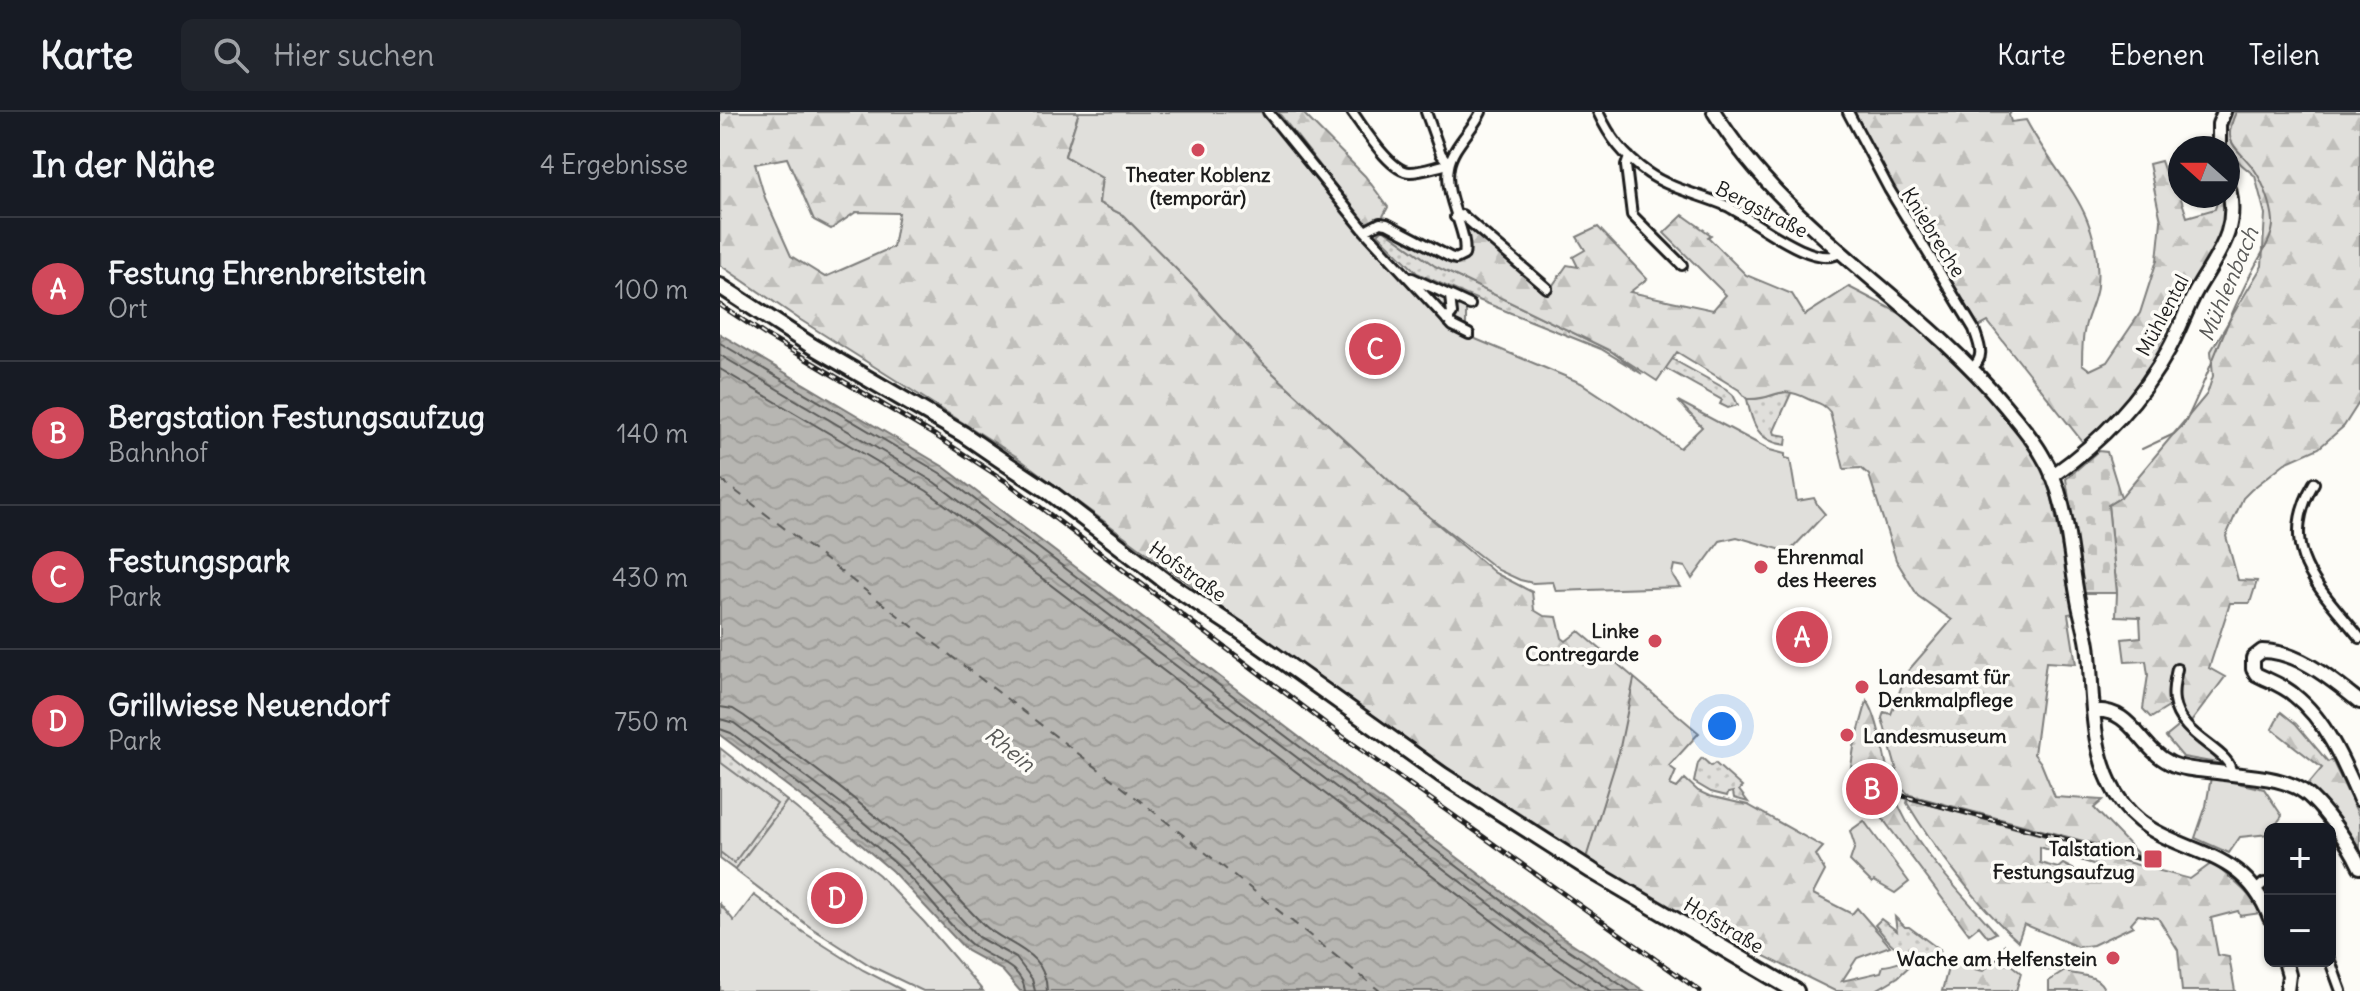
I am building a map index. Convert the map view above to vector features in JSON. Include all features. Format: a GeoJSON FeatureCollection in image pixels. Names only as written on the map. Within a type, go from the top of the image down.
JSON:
{"type":"FeatureCollection","features":[{"type":"Feature","properties":{"kind":"main road"},"geometry":{"type":"LineString","coordinates":[[1714,112],[1766,181],[1807,223],[1910,309],[1972,368],[2033,441],[2052,476],[2061,508],[2088,645],[2093,716],[2107,778],[2131,814],[2163,836],[2233,868],[2257,889],[2264,905]]}},
{"type":"Feature","properties":{"kind":"main road"},"geometry":{"type":"LineString","coordinates":[[2219,136],[2219,124],[2224,112]]}},
{"type":"Feature","properties":{"kind":"main road","name":"Mühlental"},"geometry":{"type":"LineString","coordinates":[[2052,476],[2114,424],[2167,353],[2193,297],[2223,249],[2230,208]]}},
{"type":"Feature","properties":{"kind":"main road","name":"Hofstraße"},"geometry":{"type":"LineString","coordinates":[[720,286],[1048,491],[1169,584],[1239,630],[1442,775],[1630,894],[1796,991]]}},
{"type":"Feature","properties":{"kind":"main road"},"geometry":{"type":"LineString","coordinates":[[2360,702],[2324,675],[2285,655],[2262,651],[2253,658],[2256,674],[2290,692],[2312,713],[2338,754],[2360,800]]}},
{"type":"Feature","properties":{"kind":"main road"},"geometry":{"type":"LineString","coordinates":[[2093,716],[2112,711],[2169,763],[2299,788],[2339,833],[2360,867]]}},
{"type":"Feature","properties":{"kind":"main road","name":"Hofstraße"},"geometry":{"type":"LineString","coordinates":[[1630,894],[1665,925],[1779,991]]}},
{"type":"Feature","properties":{"kind":"main road"},"geometry":{"type":"LineString","coordinates":[[2287,967],[2288,988]]}},
{"type":"Feature","properties":{"kind":"street"},"geometry":{"type":"LineString","coordinates":[[1268,112],[1365,231],[1447,320],[1469,334]]}},
{"type":"Feature","properties":{"kind":"street"},"geometry":{"type":"LineString","coordinates":[[1352,112],[1397,167],[1411,172],[1449,164]]}},
{"type":"Feature","properties":{"kind":"street"},"geometry":{"type":"LineString","coordinates":[[1426,112],[1441,154],[1449,164]]}},
{"type":"Feature","properties":{"kind":"street"},"geometry":{"type":"LineString","coordinates":[[1365,231],[1380,223],[1387,224],[1456,259],[1461,258],[1465,251],[1448,186],[1449,164],[1481,112]]}},
{"type":"Feature","properties":{"kind":"street","name":"Bergstraße"},"geometry":{"type":"LineString","coordinates":[[1598,112],[1610,138],[1657,179],[1730,207],[1781,240],[1822,255],[1835,256],[1841,252]]}},
{"type":"Feature","properties":{"kind":"street","name":"Kniebreche"},"geometry":{"type":"LineString","coordinates":[[1848,112],[1889,189],[1974,329],[1981,354],[1979,362],[1972,368]]}},
{"type":"Feature","properties":{"kind":"street"},"geometry":{"type":"LineString","coordinates":[[1629,157],[1626,166],[1632,215],[1682,265]]}},
{"type":"Feature","properties":{"kind":"street"},"geometry":{"type":"LineString","coordinates":[[1455,217],[1462,215],[1547,288]]}},
{"type":"Feature","properties":{"kind":"street"},"geometry":{"type":"LineString","coordinates":[[1403,272],[1470,305]]}},
{"type":"Feature","properties":{"kind":"street"},"geometry":{"type":"LineString","coordinates":[[1447,320],[1452,314],[1450,296]]}},
{"type":"Feature","properties":{"kind":"street"},"geometry":{"type":"LineString","coordinates":[[2314,483],[2300,524],[2301,553],[2317,587],[2360,638]]}},
{"type":"Feature","properties":{"kind":"street"},"geometry":{"type":"LineString","coordinates":[[2177,669],[2174,702],[2178,716],[2196,738],[2227,759],[2231,774]]}},
{"type":"Feature","properties":{"kind":"street"},"geometry":{"type":"LineString","coordinates":[[2257,889],[2264,883]]}},
{"type":"Feature","properties":{"kind":"street"},"geometry":{"type":"LineString","coordinates":[[2332,967],[2341,991]]}},
{"type":"Feature","properties":{"kind":"green space"},"geometry":{"type":"Polygon","coordinates":[[[720,112],[1079,112],[1065,155],[1102,178],[1099,203],[1123,215],[1197,290],[1262,363],[1421,510],[1495,573],[1532,592],[1534,610],[1544,616],[1557,617],[1562,638],[1566,641],[1579,631],[1699,733],[1669,766],[1676,771],[1670,785],[1677,788],[1685,779],[1698,791],[1748,805],[1823,847],[1816,855],[1825,871],[1813,894],[1852,914],[1857,908],[1890,946],[1857,958],[1842,981],[1881,972],[1883,966],[1917,959],[1879,991],[1835,991],[1746,947],[1703,921],[1696,925],[1690,922],[1488,796],[1261,637],[1014,455],[799,319],[720,265],[720,112]],[[787,158],[755,164],[765,198],[791,256],[825,277],[893,247],[899,213],[856,212],[831,229],[814,220],[787,158]]]}},
{"type":"Feature","properties":{"kind":"green space"},"geometry":{"type":"Polygon","coordinates":[[[1079,112],[1267,112],[1405,279],[1466,307],[1466,335],[1581,383],[1680,448],[1702,427],[1678,401],[1770,450],[1785,454],[1785,458],[1790,459],[1797,501],[1814,498],[1825,514],[1789,552],[1737,537],[1720,541],[1692,579],[1685,567],[1674,565],[1672,574],[1680,587],[1556,591],[1553,582],[1533,583],[1498,570],[1421,510],[1262,363],[1197,290],[1123,215],[1099,203],[1102,178],[1065,156],[1079,112]]]}},
{"type":"Feature","properties":{"kind":"green space"},"geometry":{"type":"Polygon","coordinates":[[[1278,112],[1302,112],[1365,176],[1388,207],[1381,220],[1365,223],[1278,112]]]}},
{"type":"Feature","properties":{"kind":"green space"},"geometry":{"type":"Polygon","coordinates":[[[1851,112],[2011,112],[2011,122],[2026,120],[2076,197],[2093,237],[2097,286],[2086,322],[2082,355],[2082,364],[2090,370],[2107,362],[2140,313],[2157,260],[2161,221],[2149,164],[2161,161],[2168,175],[2168,208],[2184,208],[2187,217],[2225,208],[2223,234],[2159,360],[2119,411],[2085,445],[1988,322],[1975,329],[1851,112]]]}},
{"type":"Feature","properties":{"kind":"green space"},"geometry":{"type":"Polygon","coordinates":[[[2230,112],[2360,112],[2360,401],[2344,426],[2319,448],[2285,463],[2243,498],[2226,536],[2238,580],[2257,581],[2250,603],[2230,603],[2209,668],[2225,677],[2188,726],[2172,705],[2151,718],[2143,709],[2148,675],[2146,661],[2125,662],[2122,639],[2141,637],[2140,617],[2116,616],[2117,593],[2108,505],[2121,497],[2207,394],[2213,376],[2211,351],[2262,266],[2265,214],[2255,176],[2240,163],[2240,136],[2223,136],[2230,112]]]}},
{"type":"Feature","properties":{"kind":"green space"},"geometry":{"type":"Polygon","coordinates":[[[1683,215],[1711,235],[1708,237],[1746,275],[1792,294],[1805,315],[1849,287],[1905,316],[1977,385],[2028,440],[2052,498],[2075,613],[2068,614],[2076,664],[2046,662],[2034,754],[2055,797],[2103,800],[2094,808],[2140,856],[1910,795],[1902,789],[1882,718],[1884,712],[1891,714],[1907,672],[1952,620],[1918,596],[1896,560],[1869,475],[1861,468],[1844,469],[1830,412],[1825,407],[1797,394],[1782,392],[1747,399],[1739,390],[1677,352],[1657,381],[1611,351],[1435,266],[1383,229],[1457,264],[1466,261],[1470,252],[1460,219],[1548,292],[1567,265],[1578,267],[1573,257],[1585,250],[1577,237],[1598,227],[1647,279],[1630,292],[1713,310],[1726,295],[1664,233],[1683,215]]]}},
{"type":"Feature","properties":{"kind":"green space"},"geometry":{"type":"Polygon","coordinates":[[[1383,229],[1435,266],[1611,351],[1642,374],[1601,349],[1417,273],[1378,234],[1383,229]]]}},
{"type":"Feature","properties":{"kind":"green space"},"geometry":{"type":"Polygon","coordinates":[[[1672,359],[1726,389],[1738,405],[1728,408],[1720,404],[1722,400],[1665,368],[1672,359]]]}},
{"type":"Feature","properties":{"kind":"green space"},"geometry":{"type":"Polygon","coordinates":[[[1792,391],[1774,431],[1775,434],[1787,436],[1786,445],[1776,443],[1758,430],[1747,399],[1792,391]]]}},
{"type":"Feature","properties":{"kind":"green space"},"geometry":{"type":"Polygon","coordinates":[[[2098,451],[2107,452],[2121,497],[2108,505],[2117,593],[2083,593],[2066,479],[2098,451]]]}},
{"type":"Feature","properties":{"kind":"green space"},"geometry":{"type":"Polygon","coordinates":[[[1867,701],[1902,813],[1939,868],[1996,933],[1988,937],[1979,926],[1969,934],[1868,799],[1870,791],[1876,793],[1879,784],[1865,780],[1860,768],[1851,767],[1867,701]]]}},
{"type":"Feature","properties":{"kind":"green space"},"geometry":{"type":"Polygon","coordinates":[[[2281,712],[2296,724],[2328,762],[2331,760],[2334,764],[2360,818],[2360,853],[2348,834],[2306,787],[2322,768],[2272,729],[2281,712]]]}},
{"type":"Feature","properties":{"kind":"green space"},"geometry":{"type":"Polygon","coordinates":[[[2177,718],[2193,740],[2228,765],[2183,757],[2166,737],[2177,728],[2177,718]]]}},
{"type":"Feature","properties":{"kind":"green space"},"geometry":{"type":"Polygon","coordinates":[[[720,748],[787,801],[735,870],[720,859],[720,748]]]}},
{"type":"Feature","properties":{"kind":"green space"},"geometry":{"type":"Polygon","coordinates":[[[1702,758],[1711,766],[1715,763],[1742,787],[1739,790],[1748,802],[1734,798],[1733,792],[1727,796],[1711,792],[1694,782],[1702,758]]]}},
{"type":"Feature","properties":{"kind":"green space"},"geometry":{"type":"Polygon","coordinates":[[[720,762],[777,804],[734,863],[720,852],[720,762]]]}},
{"type":"Feature","properties":{"kind":"green space"},"geometry":{"type":"Polygon","coordinates":[[[2211,777],[2264,789],[2282,816],[2277,823],[2264,823],[2264,835],[2240,837],[2229,853],[2195,838],[2206,806],[2211,777]]]}},
{"type":"Feature","properties":{"kind":"green space"},"geometry":{"type":"Polygon","coordinates":[[[1908,799],[2119,856],[2119,860],[2190,879],[2212,863],[2245,892],[2261,913],[2240,916],[2238,911],[2211,918],[2218,955],[2229,957],[2235,991],[2182,991],[2178,950],[2158,918],[2138,915],[2131,923],[2133,926],[2093,945],[2078,947],[2024,924],[2018,941],[1958,875],[1907,803],[1908,799]],[[2040,847],[2040,863],[2058,868],[2063,864],[2073,869],[2084,882],[2099,866],[2040,847]]]}},
{"type":"Feature","properties":{"kind":"green space"},"geometry":{"type":"Polygon","coordinates":[[[787,801],[879,875],[983,991],[923,991],[871,966],[810,927],[735,870],[787,801]]]}},
{"type":"Feature","properties":{"kind":"green space"},"geometry":{"type":"Polygon","coordinates":[[[1864,821],[1909,882],[1895,893],[1874,881],[1872,883],[1850,861],[1855,846],[1850,831],[1864,821]]]}},
{"type":"Feature","properties":{"kind":"green space"},"geometry":{"type":"Polygon","coordinates":[[[754,895],[803,932],[863,970],[904,991],[720,991],[720,904],[734,921],[754,895]]]}},
{"type":"Feature","properties":{"kind":"green space"},"geometry":{"type":"Polygon","coordinates":[[[1895,917],[1940,950],[1937,957],[1916,957],[1894,947],[1875,925],[1881,919],[1897,931],[1895,917]]]}},
{"type":"Feature","properties":{"kind":"green space"},"geometry":{"type":"Polygon","coordinates":[[[2004,946],[2004,959],[2021,973],[2016,991],[1942,991],[1948,968],[1966,958],[1975,969],[1983,971],[2004,946]]]}},
{"type":"Feature","properties":{"kind":"green space"},"geometry":{"type":"Polygon","coordinates":[[[2035,960],[2048,965],[2070,964],[2069,973],[2095,979],[2105,991],[2049,991],[2049,981],[2065,971],[2042,969],[2034,963],[2035,960]]]}},
{"type":"Feature","properties":{"kind":"water","name":"Rhein"},"geometry":{"type":"Polygon","coordinates":[[[720,334],[944,467],[1558,934],[1644,991],[1020,991],[1002,970],[967,951],[892,871],[831,819],[720,735],[720,334]]]}},
{"type":"Feature","properties":{"kind":"waterway","name":"Mühlenbach"},"geometry":{"type":"LineString","coordinates":[[2142,449],[2174,434],[2185,423],[2236,304],[2272,233],[2272,215],[2264,187],[2230,138],[2236,112]]}},
{"type":"Feature","properties":{"kind":"waterway"},"geometry":{"type":"LineString","coordinates":[[1587,855],[1619,752],[1634,679]]}},
{"type":"Feature","properties":{"kind":"ferry route"},"geometry":{"type":"LineString","coordinates":[[720,479],[1139,800],[1380,991]]}},
{"type":"Feature","properties":{"kind":"railway"},"geometry":{"type":"LineString","coordinates":[[720,305],[1007,482],[1342,736],[1700,991]]}},
{"type":"Feature","properties":{"kind":"railway"},"geometry":{"type":"LineString","coordinates":[[1873,788],[2148,861]]}},
{"type":"Feature","properties":{"kind":"place","name":"Theater Koblenz (temporär)"},"geometry":{"type":"Point","coordinates":[1198,150]}},
{"type":"Feature","properties":{"kind":"place","name":"Festungspark"},"geometry":{"type":"Point","coordinates":[1375,349]}},
{"type":"Feature","properties":{"kind":"place","name":"Ehrenmal des Heeres"},"geometry":{"type":"Point","coordinates":[1761,567]}},
{"type":"Feature","properties":{"kind":"place","name":"Festung Ehrenbreitstein"},"geometry":{"type":"Point","coordinates":[1802,637]}},
{"type":"Feature","properties":{"kind":"place","name":"Linke Contregarde"},"geometry":{"type":"Point","coordinates":[1655,641]}},
{"type":"Feature","properties":{"kind":"place","name":"Landesamt für Denkmalpflege"},"geometry":{"type":"Point","coordinates":[1862,687]}},
{"type":"Feature","properties":{"kind":"place","name":"Landesmuseum"},"geometry":{"type":"Point","coordinates":[1847,735]}},
{"type":"Feature","properties":{"kind":"place","name":"Bergstation Festungsaufzug"},"geometry":{"type":"Point","coordinates":[1872,789]}},
{"type":"Feature","properties":{"kind":"place","name":"Talstation Festungsaufzug"},"geometry":{"type":"Point","coordinates":[2153,859]}},
{"type":"Feature","properties":{"kind":"place","name":"Grillwiese Neuendorf"},"geometry":{"type":"Point","coordinates":[837,898]}},
{"type":"Feature","properties":{"kind":"place","name":"Wache am Helfenstein"},"geometry":{"type":"Point","coordinates":[2113,958]}}]}
